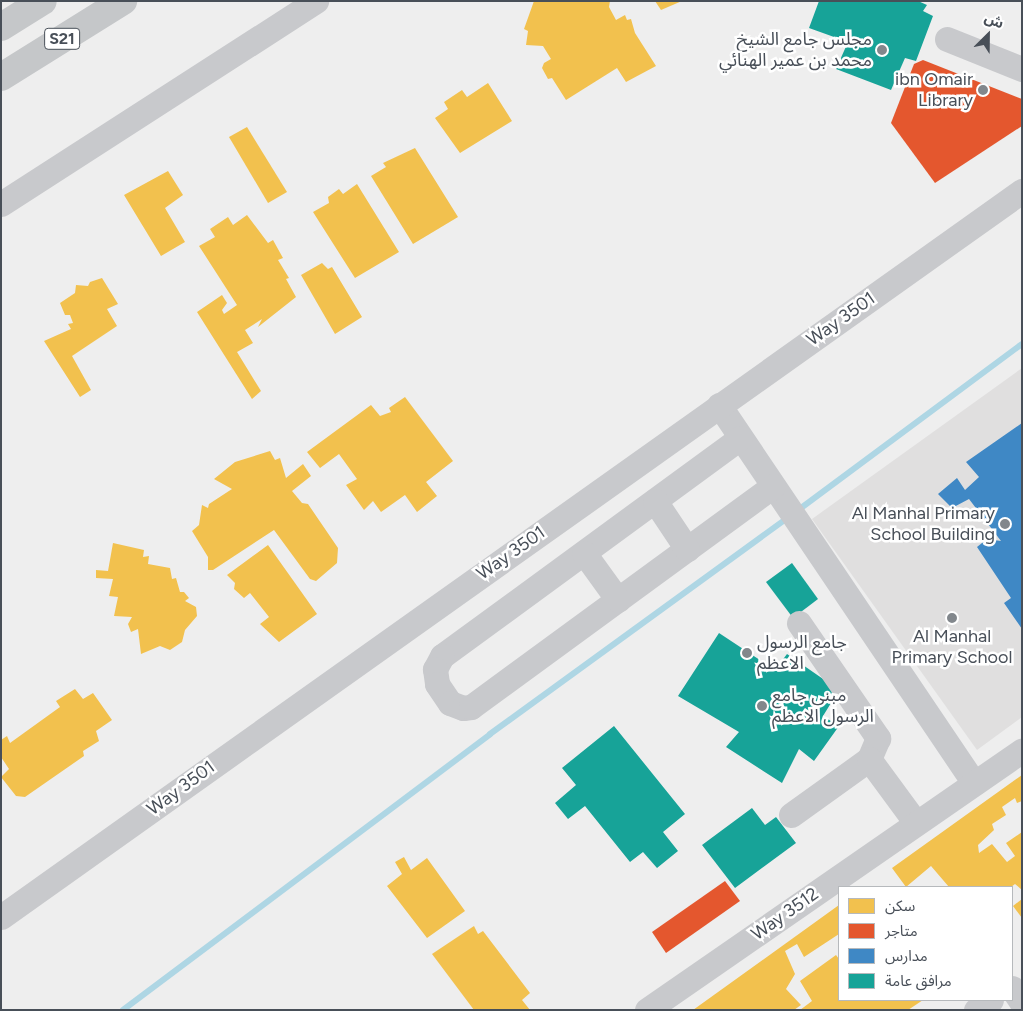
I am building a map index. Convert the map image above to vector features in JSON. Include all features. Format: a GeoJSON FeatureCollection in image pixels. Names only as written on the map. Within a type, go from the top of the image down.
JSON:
{"type":"FeatureCollection","features":[{"type":"Feature","properties":{"kind":"main road","name":"S21"},"geometry":{"type":"LineString","coordinates":[[1,27],[43,1]]}},
{"type":"Feature","properties":{"kind":"main road","name":"S21"},"geometry":{"type":"LineString","coordinates":[[1,77],[123,1]]}},
{"type":"Feature","properties":{"kind":"street"},"geometry":{"type":"LineString","coordinates":[[1,204],[316,1]]}},
{"type":"Feature","properties":{"kind":"street"},"geometry":{"type":"LineString","coordinates":[[947,39],[1022,70]]}},
{"type":"Feature","properties":{"kind":"street","name":"Way 3501"},"geometry":{"type":"LineString","coordinates":[[1,917],[1022,191]]}},
{"type":"Feature","properties":{"kind":"street"},"geometry":{"type":"LineString","coordinates":[[719,405],[974,783]]}},
{"type":"Feature","properties":{"kind":"street"},"geometry":{"type":"LineString","coordinates":[[740,438],[442,656],[435,670],[435,677],[450,702],[463,708],[470,707],[773,486]]}},
{"type":"Feature","properties":{"kind":"street"},"geometry":{"type":"LineString","coordinates":[[654,501],[687,549]]}},
{"type":"Feature","properties":{"kind":"street"},"geometry":{"type":"LineString","coordinates":[[584,553],[618,600]]}},
{"type":"Feature","properties":{"kind":"street"},"geometry":{"type":"LineString","coordinates":[[791,815],[868,759],[878,738],[799,623]]}},
{"type":"Feature","properties":{"kind":"street","name":"Way 3512"},"geometry":{"type":"LineString","coordinates":[[647,1010],[1022,750]]}},
{"type":"Feature","properties":{"kind":"street"},"geometry":{"type":"LineString","coordinates":[[868,759],[916,823]]}},
{"type":"Feature","properties":{"kind":"street"},"geometry":{"type":"LineString","coordinates":[[1013,989],[1022,1003]]}},
{"type":"Feature","properties":{"kind":"street"},"geometry":{"type":"LineString","coordinates":[[976,1010],[990,1001]]}},
{"type":"Feature","properties":{"kind":"shaded area","name":"Al Manhal Primary School"},"geometry":{"type":"Polygon","coordinates":[[[1022,368],[1022,717],[977,750],[812,519],[1022,368]]]}},
{"type":"Feature","properties":{"kind":"building: سكن"},"geometry":{"type":"Polygon","coordinates":[[[534,1],[610,1],[609,7],[616,20],[625,15],[627,20],[631,19],[635,33],[656,66],[626,82],[617,68],[566,100],[552,78],[548,79],[542,68],[544,63],[551,59],[543,46],[526,45],[528,31],[524,29],[534,1]]]}},
{"type":"Feature","properties":{"kind":"building: سكن"},"geometry":{"type":"Polygon","coordinates":[[[655,1],[682,1],[661,10],[655,1]]]}},
{"type":"Feature","properties":{"kind":"building: سكن"},"geometry":{"type":"Polygon","coordinates":[[[488,83],[512,121],[460,153],[435,118],[448,109],[444,102],[462,90],[467,97],[488,83]]]}},
{"type":"Feature","properties":{"kind":"building: سكن"},"geometry":{"type":"Polygon","coordinates":[[[247,127],[287,192],[268,203],[229,137],[247,127]]]}},
{"type":"Feature","properties":{"kind":"building: سكن"},"geometry":{"type":"Polygon","coordinates":[[[415,148],[458,217],[413,244],[371,176],[386,167],[383,163],[415,148]]]}},
{"type":"Feature","properties":{"kind":"building: سكن"},"geometry":{"type":"Polygon","coordinates":[[[168,171],[183,195],[165,208],[185,242],[161,256],[124,195],[168,171]]]}},
{"type":"Feature","properties":{"kind":"building: سكن"},"geometry":{"type":"Polygon","coordinates":[[[357,184],[399,252],[355,278],[313,212],[329,203],[328,197],[339,189],[343,194],[357,184]]]}},
{"type":"Feature","properties":{"kind":"building: سكن"},"geometry":{"type":"Polygon","coordinates":[[[247,215],[268,243],[273,240],[283,258],[278,260],[289,278],[286,279],[296,297],[258,327],[262,319],[245,330],[253,343],[237,352],[261,391],[252,399],[197,312],[222,295],[227,303],[222,310],[224,314],[237,305],[199,246],[215,237],[210,229],[228,217],[233,225],[247,215]]]}},
{"type":"Feature","properties":{"kind":"building: سكن"},"geometry":{"type":"Polygon","coordinates":[[[322,263],[328,269],[332,267],[362,317],[335,334],[301,275],[322,263]]]}},
{"type":"Feature","properties":{"kind":"building: سكن"},"geometry":{"type":"Polygon","coordinates":[[[102,278],[118,304],[107,309],[117,326],[72,356],[91,390],[80,397],[44,341],[71,329],[68,324],[73,323],[70,315],[65,315],[60,303],[75,293],[76,285],[88,286],[90,282],[102,278]]]}},
{"type":"Feature","properties":{"kind":"building: سكن"},"geometry":{"type":"Polygon","coordinates":[[[405,397],[453,461],[426,482],[437,496],[417,512],[405,495],[381,512],[373,501],[364,510],[346,485],[357,479],[339,454],[320,468],[307,452],[371,405],[380,416],[391,412],[389,408],[405,397]]]}},
{"type":"Feature","properties":{"kind":"building: سكن"},"geometry":{"type":"Polygon","coordinates":[[[270,451],[275,460],[280,458],[286,478],[303,464],[311,476],[292,491],[302,503],[308,504],[338,548],[337,563],[316,581],[310,579],[274,530],[213,570],[208,570],[208,557],[192,531],[199,525],[202,505],[208,508],[209,504],[232,489],[214,479],[235,462],[270,451]]]}},
{"type":"Feature","properties":{"kind":"building: سكن"},"geometry":{"type":"Polygon","coordinates":[[[113,543],[144,550],[143,557],[149,556],[148,564],[170,568],[172,579],[176,578],[180,592],[184,592],[189,598],[185,601],[196,607],[197,616],[185,630],[182,642],[170,650],[160,646],[141,654],[138,629],[131,632],[128,624],[132,617],[114,616],[118,597],[109,596],[113,579],[96,578],[96,570],[108,571],[113,543]]]}},
{"type":"Feature","properties":{"kind":"building: سكن"},"geometry":{"type":"Polygon","coordinates":[[[268,545],[317,614],[279,642],[260,624],[269,617],[250,593],[244,598],[234,589],[235,583],[227,575],[268,545]]]}},
{"type":"Feature","properties":{"kind":"building: سكن"},"geometry":{"type":"Polygon","coordinates":[[[75,689],[83,699],[93,693],[112,720],[96,731],[99,741],[83,751],[84,756],[25,797],[16,796],[1,777],[9,769],[1,757],[1,740],[7,736],[10,743],[60,707],[56,701],[75,689]]]}},
{"type":"Feature","properties":{"kind":"building: سكن"},"geometry":{"type":"Polygon","coordinates":[[[1022,775],[1022,801],[1017,803],[1015,798],[1002,807],[1006,815],[992,824],[994,830],[978,845],[979,853],[992,844],[1007,862],[1015,856],[1006,843],[1022,832],[1022,890],[1015,884],[1012,886],[948,886],[931,866],[905,886],[892,868],[1022,775]]]}},
{"type":"Feature","properties":{"kind":"building: سكن"},"geometry":{"type":"Polygon","coordinates":[[[404,857],[411,870],[427,858],[465,911],[427,938],[387,886],[402,874],[395,862],[404,857]]]}},
{"type":"Feature","properties":{"kind":"building: سكن"},"geometry":{"type":"Polygon","coordinates":[[[1022,899],[1022,918],[1013,906],[1022,899]]]}},
{"type":"Feature","properties":{"kind":"building: سكن"},"geometry":{"type":"Polygon","coordinates":[[[838,906],[838,935],[804,957],[797,944],[785,951],[795,974],[786,989],[801,1005],[794,1010],[693,1010],[838,906]]]}},
{"type":"Feature","properties":{"kind":"building: سكن"},"geometry":{"type":"Polygon","coordinates":[[[474,926],[478,934],[483,931],[530,993],[522,1000],[530,1010],[474,1010],[432,954],[474,926]]]}},
{"type":"Feature","properties":{"kind":"building: سكن"},"geometry":{"type":"Polygon","coordinates":[[[836,955],[838,958],[838,1001],[922,1001],[908,1010],[800,1010],[812,1001],[800,981],[836,955]]]}},
{"type":"Feature","properties":{"kind":"building: متاجر"},"geometry":{"type":"Polygon","coordinates":[[[923,60],[1022,99],[1022,126],[935,183],[891,123],[914,64],[923,60]]]}},
{"type":"Feature","properties":{"kind":"building: متاجر"},"geometry":{"type":"Polygon","coordinates":[[[725,881],[740,901],[666,953],[652,932],[725,881]]]}},
{"type":"Feature","properties":{"kind":"building: مدارس","name":"Al Manhal Primary School Building"},"geometry":{"type":"Polygon","coordinates":[[[1022,423],[1022,629],[1004,603],[1011,598],[977,547],[987,539],[1001,541],[969,499],[952,508],[938,494],[957,478],[965,490],[979,477],[966,462],[1022,423]]]}},
{"type":"Feature","properties":{"kind":"building: مرافق عامة","name":"مجلس جامع الشيخ محمد بن عمير الهنائي"},"geometry":{"type":"Polygon","coordinates":[[[819,1],[918,1],[927,5],[923,11],[933,16],[916,61],[905,58],[891,90],[836,69],[848,42],[809,28],[819,1]]]}},
{"type":"Feature","properties":{"kind":"building: مرافق عامة"},"geometry":{"type":"Polygon","coordinates":[[[792,563],[818,599],[793,618],[766,582],[792,563]]]}},
{"type":"Feature","properties":{"kind":"building: مرافق عامة","name":"مبنى جامع الرسول الاعظم"},"geometry":{"type":"Polygon","coordinates":[[[719,633],[775,670],[787,654],[839,690],[823,716],[839,726],[814,761],[799,749],[782,783],[726,747],[739,732],[678,696],[719,633]]]}},
{"type":"Feature","properties":{"kind":"building: مرافق عامة"},"geometry":{"type":"Polygon","coordinates":[[[614,726],[685,814],[663,832],[678,851],[657,868],[643,852],[630,862],[585,806],[568,819],[555,803],[576,785],[562,768],[614,726]]]}},
{"type":"Feature","properties":{"kind":"building: مرافق عامة"},"geometry":{"type":"Polygon","coordinates":[[[752,808],[765,825],[776,817],[796,843],[735,888],[702,845],[752,808]]]}},
{"type":"Feature","properties":{"kind":"waterway"},"geometry":{"type":"LineString","coordinates":[[797,511],[1022,344]]}},
{"type":"Feature","properties":{"kind":"waterway"},"geometry":{"type":"LineString","coordinates":[[123,1010],[490,734],[789,517]]}},
{"type":"Feature","properties":{"kind":"place","name":"مجلس جامع الشيخ محمد بن عمير الهنائي"},"geometry":{"type":"Point","coordinates":[882,50]}},
{"type":"Feature","properties":{"kind":"place","name":"ibn Omair Library"},"geometry":{"type":"Point","coordinates":[983,90]}},
{"type":"Feature","properties":{"kind":"place","name":"Al Manhal Primary School Building"},"geometry":{"type":"Point","coordinates":[1005,524]}},
{"type":"Feature","properties":{"kind":"place","name":"Al Manhal Primary School"},"geometry":{"type":"Point","coordinates":[952,618]}},
{"type":"Feature","properties":{"kind":"place","name":"جامع الرسول الاعظم"},"geometry":{"type":"Point","coordinates":[747,653]}},
{"type":"Feature","properties":{"kind":"place","name":"مبنى جامع الرسول الاعظم"},"geometry":{"type":"Point","coordinates":[762,706]}}]}
